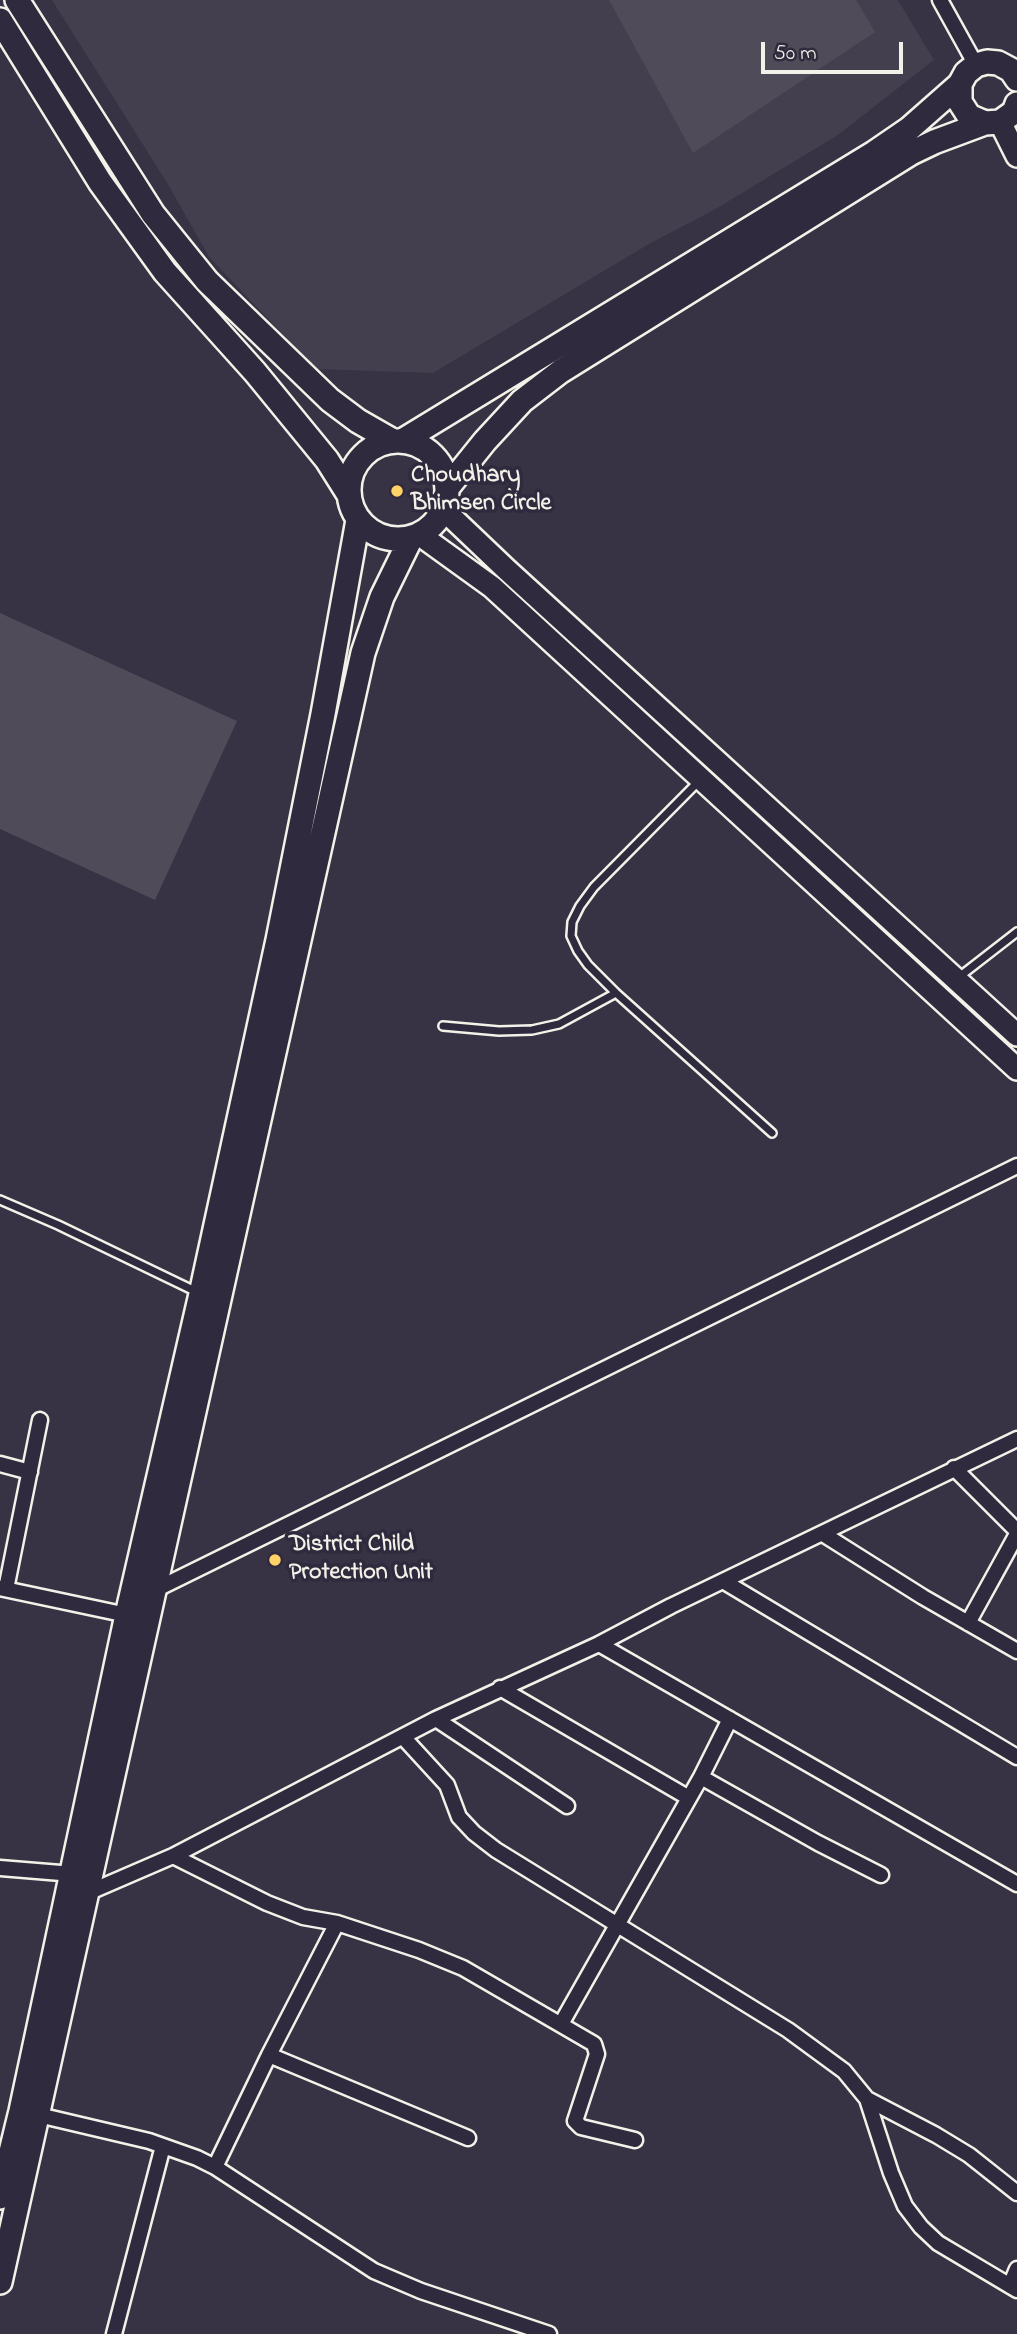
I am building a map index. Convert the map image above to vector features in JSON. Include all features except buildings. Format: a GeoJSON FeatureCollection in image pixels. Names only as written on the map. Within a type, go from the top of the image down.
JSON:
{"type":"FeatureCollection","features":[{"type":"Feature","properties":{"kind":"main road"},"geometry":{"type":"LineString","coordinates":[[17,0],[153,214],[207,281],[330,400],[358,421],[398,441]]}},
{"type":"Feature","properties":{"kind":"main road"},"geometry":{"type":"LineString","coordinates":[[0,20],[100,181],[165,272],[255,372],[327,460],[349,495]]}},
{"type":"Feature","properties":{"kind":"main road"},"geometry":{"type":"LineString","coordinates":[[398,441],[874,153],[909,129],[960,84],[966,73],[997,61],[1011,70],[1017,79]]}},
{"type":"Feature","properties":{"kind":"main road"},"geometry":{"type":"LineString","coordinates":[[960,84],[960,102],[969,116],[1007,113]]}},
{"type":"Feature","properties":{"kind":"main road"},"geometry":{"type":"LineString","coordinates":[[446,498],[444,471],[436,458],[415,443],[398,441],[378,445],[356,464],[351,476],[349,495],[358,520],[376,534],[388,539],[415,537],[434,525],[446,498],[485,441],[522,401],[561,371],[911,153],[1007,113]]}},
{"type":"Feature","properties":{"kind":"main road"},"geometry":{"type":"LineString","coordinates":[[0,2197],[29,2112],[85,1894],[153,1591],[323,715],[358,520]]}},
{"type":"Feature","properties":{"kind":"main road"},"geometry":{"type":"LineString","coordinates":[[0,2282],[73,1874],[127,1615],[210,1299],[363,653],[382,597],[415,537]]}},
{"type":"Feature","properties":{"kind":"street"},"geometry":{"type":"LineString","coordinates":[[940,0],[997,61]]}},
{"type":"Feature","properties":{"kind":"street"},"geometry":{"type":"LineString","coordinates":[[1007,113],[1017,156]]}},
{"type":"Feature","properties":{"kind":"street"},"geometry":{"type":"LineString","coordinates":[[446,498],[506,569],[1017,1035]]}},
{"type":"Feature","properties":{"kind":"street"},"geometry":{"type":"LineString","coordinates":[[415,537],[492,587],[1017,1069]]}},
{"type":"Feature","properties":{"kind":"street"},"geometry":{"type":"LineString","coordinates":[[153,1591],[1017,1166]]}},
{"type":"Feature","properties":{"kind":"street"},"geometry":{"type":"LineString","coordinates":[[40,1420],[3,1589],[127,1615]]}},
{"type":"Feature","properties":{"kind":"street"},"geometry":{"type":"LineString","coordinates":[[85,1894],[173,1856],[436,1719],[600,1644],[723,1581],[1017,1439]]}},
{"type":"Feature","properties":{"kind":"street"},"geometry":{"type":"LineString","coordinates":[[0,1464],[30,1472]]}},
{"type":"Feature","properties":{"kind":"street"},"geometry":{"type":"LineString","coordinates":[[954,1468],[1017,1532],[968,1623]]}},
{"type":"Feature","properties":{"kind":"street"},"geometry":{"type":"LineString","coordinates":[[822,1534],[1017,1651]]}},
{"type":"Feature","properties":{"kind":"street"},"geometry":{"type":"LineString","coordinates":[[723,1581],[1017,1757]]}},
{"type":"Feature","properties":{"kind":"street"},"geometry":{"type":"LineString","coordinates":[[600,1644],[1017,1884]]}},
{"type":"Feature","properties":{"kind":"street"},"geometry":{"type":"LineString","coordinates":[[500,1688],[689,1798]]}},
{"type":"Feature","properties":{"kind":"street"},"geometry":{"type":"LineString","coordinates":[[561,2025],[701,1777],[730,1718]]}},
{"type":"Feature","properties":{"kind":"street"},"geometry":{"type":"LineString","coordinates":[[436,1719],[567,1806]]}},
{"type":"Feature","properties":{"kind":"street"},"geometry":{"type":"LineString","coordinates":[[402,1737],[447,1785],[459,1817],[496,1850],[788,2030],[845,2071],[867,2099],[891,2174],[905,2206],[921,2227],[938,2243],[1014,2288],[1017,2269]]}},
{"type":"Feature","properties":{"kind":"street"},"geometry":{"type":"LineString","coordinates":[[701,1777],[881,1875]]}},
{"type":"Feature","properties":{"kind":"street"},"geometry":{"type":"LineString","coordinates":[[173,1856],[267,1903],[303,1917],[337,1923],[464,1968],[594,2044],[597,2054],[575,2121],[581,2127],[635,2140]]}},
{"type":"Feature","properties":{"kind":"street"},"geometry":{"type":"LineString","coordinates":[[0,1868],[73,1874]]}},
{"type":"Feature","properties":{"kind":"street"},"geometry":{"type":"LineString","coordinates":[[215,2167],[337,1923]]}},
{"type":"Feature","properties":{"kind":"street"},"geometry":{"type":"LineString","coordinates":[[269,2055],[468,2138]]}},
{"type":"Feature","properties":{"kind":"street"},"geometry":{"type":"LineString","coordinates":[[867,2099],[969,2155],[1017,2193]]}},
{"type":"Feature","properties":{"kind":"street"},"geometry":{"type":"LineString","coordinates":[[29,2112],[163,2146],[215,2167],[374,2271],[421,2291],[549,2334]]}},
{"type":"Feature","properties":{"kind":"street"},"geometry":{"type":"LineString","coordinates":[[114,2334],[163,2146]]}},
{"type":"Feature","properties":{"kind":"lane"},"geometry":{"type":"LineString","coordinates":[[702,778],[594,887],[572,922],[571,936],[588,965],[772,1133]]}},
{"type":"Feature","properties":{"kind":"lane"},"geometry":{"type":"LineString","coordinates":[[956,980],[1017,932]]}},
{"type":"Feature","properties":{"kind":"lane"},"geometry":{"type":"LineString","coordinates":[[443,1027],[499,1031],[532,1030],[559,1024],[617,993]]}},
{"type":"Feature","properties":{"kind":"lane"},"geometry":{"type":"LineString","coordinates":[[0,1200],[58,1225],[210,1299]]}},
{"type":"Feature","properties":{"kind":"shaded area"},"geometry":{"type":"Polygon","coordinates":[[[52,0],[898,0],[934,60],[838,135],[433,373],[316,369],[209,257],[169,186],[52,0]]]}},
{"type":"Feature","properties":{"kind":"shaded area"},"geometry":{"type":"Polygon","coordinates":[[[609,0],[856,0],[875,32],[693,153],[609,0]]]}},
{"type":"Feature","properties":{"kind":"shaded area"},"geometry":{"type":"Polygon","coordinates":[[[0,613],[237,721],[155,900],[0,829],[0,613]]]}},
{"type":"Feature","properties":{"kind":"place","name":"Choudhary Bhimsen Circle"},"geometry":{"type":"Point","coordinates":[397,491]}},
{"type":"Feature","properties":{"kind":"place","name":"District Child Protection Unit"},"geometry":{"type":"Point","coordinates":[275,1560]}}]}
